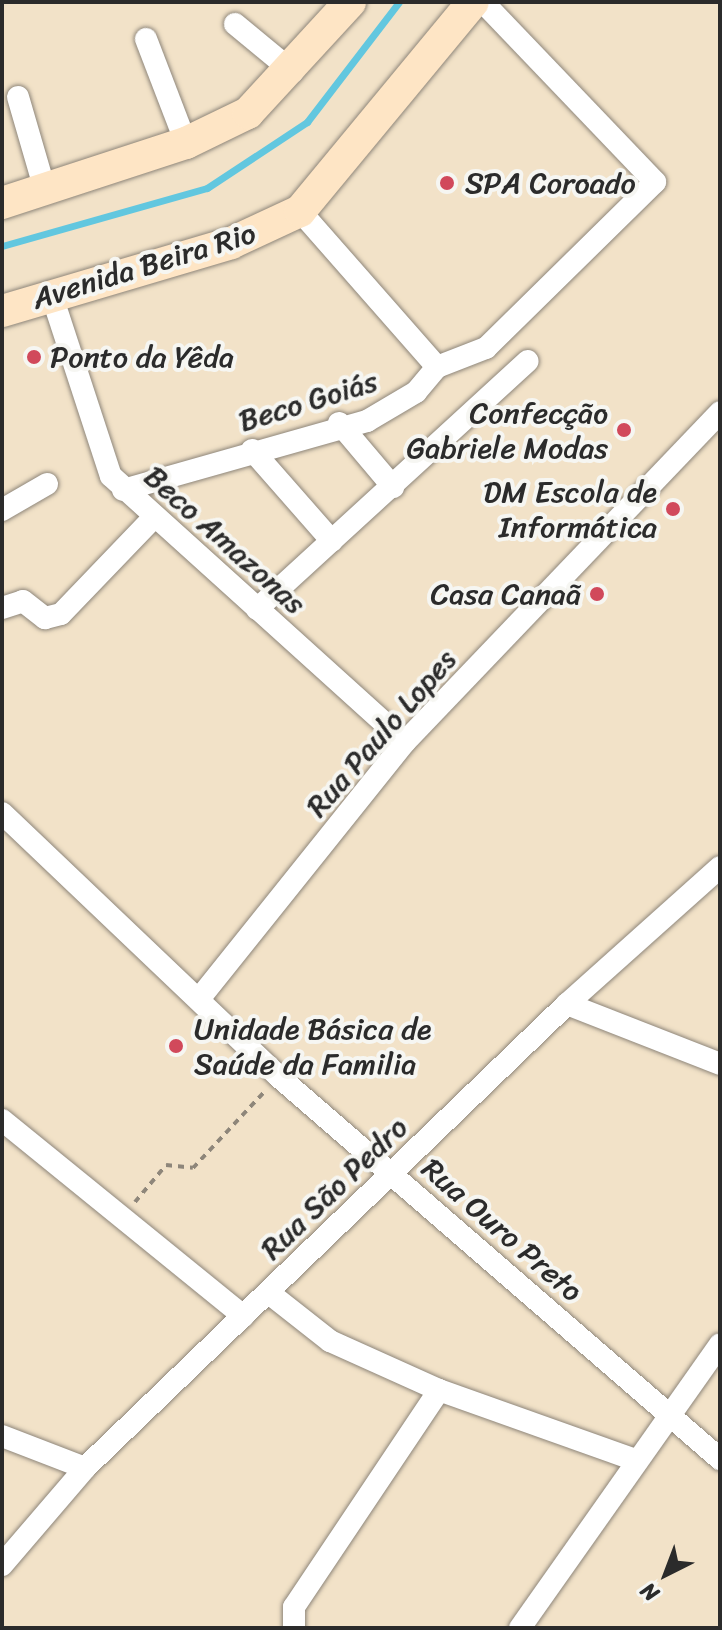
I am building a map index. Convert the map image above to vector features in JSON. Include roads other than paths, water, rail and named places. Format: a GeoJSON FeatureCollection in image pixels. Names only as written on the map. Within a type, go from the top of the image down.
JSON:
{"type":"FeatureCollection","features":[{"type":"Feature","properties":{"kind":"street"},"geometry":{"type":"LineString","coordinates":[[2,203],[186,143],[248,113],[293,72],[350,2]]}},
{"type":"Feature","properties":{"kind":"street","name":"Avenida Beira Rio"},"geometry":{"type":"LineString","coordinates":[[2,311],[231,243],[300,211],[473,2]]}},
{"type":"Feature","properties":{"kind":"street"},"geometry":{"type":"LineString","coordinates":[[300,211],[437,367],[486,348],[653,188],[654,175],[483,2]]}},
{"type":"Feature","properties":{"kind":"street"},"geometry":{"type":"LineString","coordinates":[[235,24],[293,72]]}},
{"type":"Feature","properties":{"kind":"street"},"geometry":{"type":"LineString","coordinates":[[146,39],[186,143]]}},
{"type":"Feature","properties":{"kind":"street"},"geometry":{"type":"LineString","coordinates":[[18,97],[45,190]]}},
{"type":"Feature","properties":{"kind":"street","name":"Beco Amazonas"},"geometry":{"type":"LineString","coordinates":[[52,296],[103,458],[123,490],[405,742]]}},
{"type":"Feature","properties":{"kind":"street"},"geometry":{"type":"LineString","coordinates":[[257,609],[528,361]]}},
{"type":"Feature","properties":{"kind":"street","name":"Beco Goiás"},"geometry":{"type":"LineString","coordinates":[[123,490],[339,423],[391,410],[437,367]]}},
{"type":"Feature","properties":{"kind":"street","name":"Rua Paulo Lopes"},"geometry":{"type":"LineString","coordinates":[[199,999],[405,742],[720,412]]}},
{"type":"Feature","properties":{"kind":"street"},"geometry":{"type":"LineString","coordinates":[[339,423],[393,487]]}},
{"type":"Feature","properties":{"kind":"street"},"geometry":{"type":"LineString","coordinates":[[252,450],[332,541]]}},
{"type":"Feature","properties":{"kind":"street"},"geometry":{"type":"LineString","coordinates":[[2,510],[47,484]]}},
{"type":"Feature","properties":{"kind":"street"},"geometry":{"type":"LineString","coordinates":[[2,608],[23,601],[45,618],[61,614],[154,517]]}},
{"type":"Feature","properties":{"kind":"street","name":"Rua Ouro Preto"},"geometry":{"type":"LineString","coordinates":[[2,813],[278,1076],[720,1459]]}},
{"type":"Feature","properties":{"kind":"street","name":"Rua São Pedro"},"geometry":{"type":"LineString","coordinates":[[2,1565],[85,1468],[567,1004],[720,867]]}},
{"type":"Feature","properties":{"kind":"street"},"geometry":{"type":"LineString","coordinates":[[567,1004],[720,1064]]}},
{"type":"Feature","properties":{"kind":"street"},"geometry":{"type":"LineString","coordinates":[[2,1120],[243,1316]]}},
{"type":"Feature","properties":{"kind":"street"},"geometry":{"type":"LineString","coordinates":[[269,1293],[330,1341],[439,1390],[636,1460]]}},
{"type":"Feature","properties":{"kind":"street"},"geometry":{"type":"LineString","coordinates":[[520,1628],[669,1413],[720,1345]]}},
{"type":"Feature","properties":{"kind":"street"},"geometry":{"type":"LineString","coordinates":[[294,1628],[294,1607],[439,1390]]}},
{"type":"Feature","properties":{"kind":"street"},"geometry":{"type":"LineString","coordinates":[[2,1436],[85,1468]]}},
{"type":"Feature","properties":{"kind":"waterway"},"geometry":{"type":"LineString","coordinates":[[2,246],[207,188],[307,122],[399,2]]}},
{"type":"Feature","properties":{"kind":"place","name":"SPA Coroado"},"geometry":{"type":"Point","coordinates":[447,183]}},
{"type":"Feature","properties":{"kind":"place","name":"Ponto da Yêda"},"geometry":{"type":"Point","coordinates":[34,357]}},
{"type":"Feature","properties":{"kind":"place","name":"Confecção Gabriele Modas"},"geometry":{"type":"Point","coordinates":[624,430]}},
{"type":"Feature","properties":{"kind":"place","name":"DM Escola de Informática"},"geometry":{"type":"Point","coordinates":[673,509]}},
{"type":"Feature","properties":{"kind":"place","name":"Casa Canaã"},"geometry":{"type":"Point","coordinates":[597,594]}},
{"type":"Feature","properties":{"kind":"place","name":"Unidade Básica de Saúde da Familia"},"geometry":{"type":"Point","coordinates":[176,1046]}}]}
